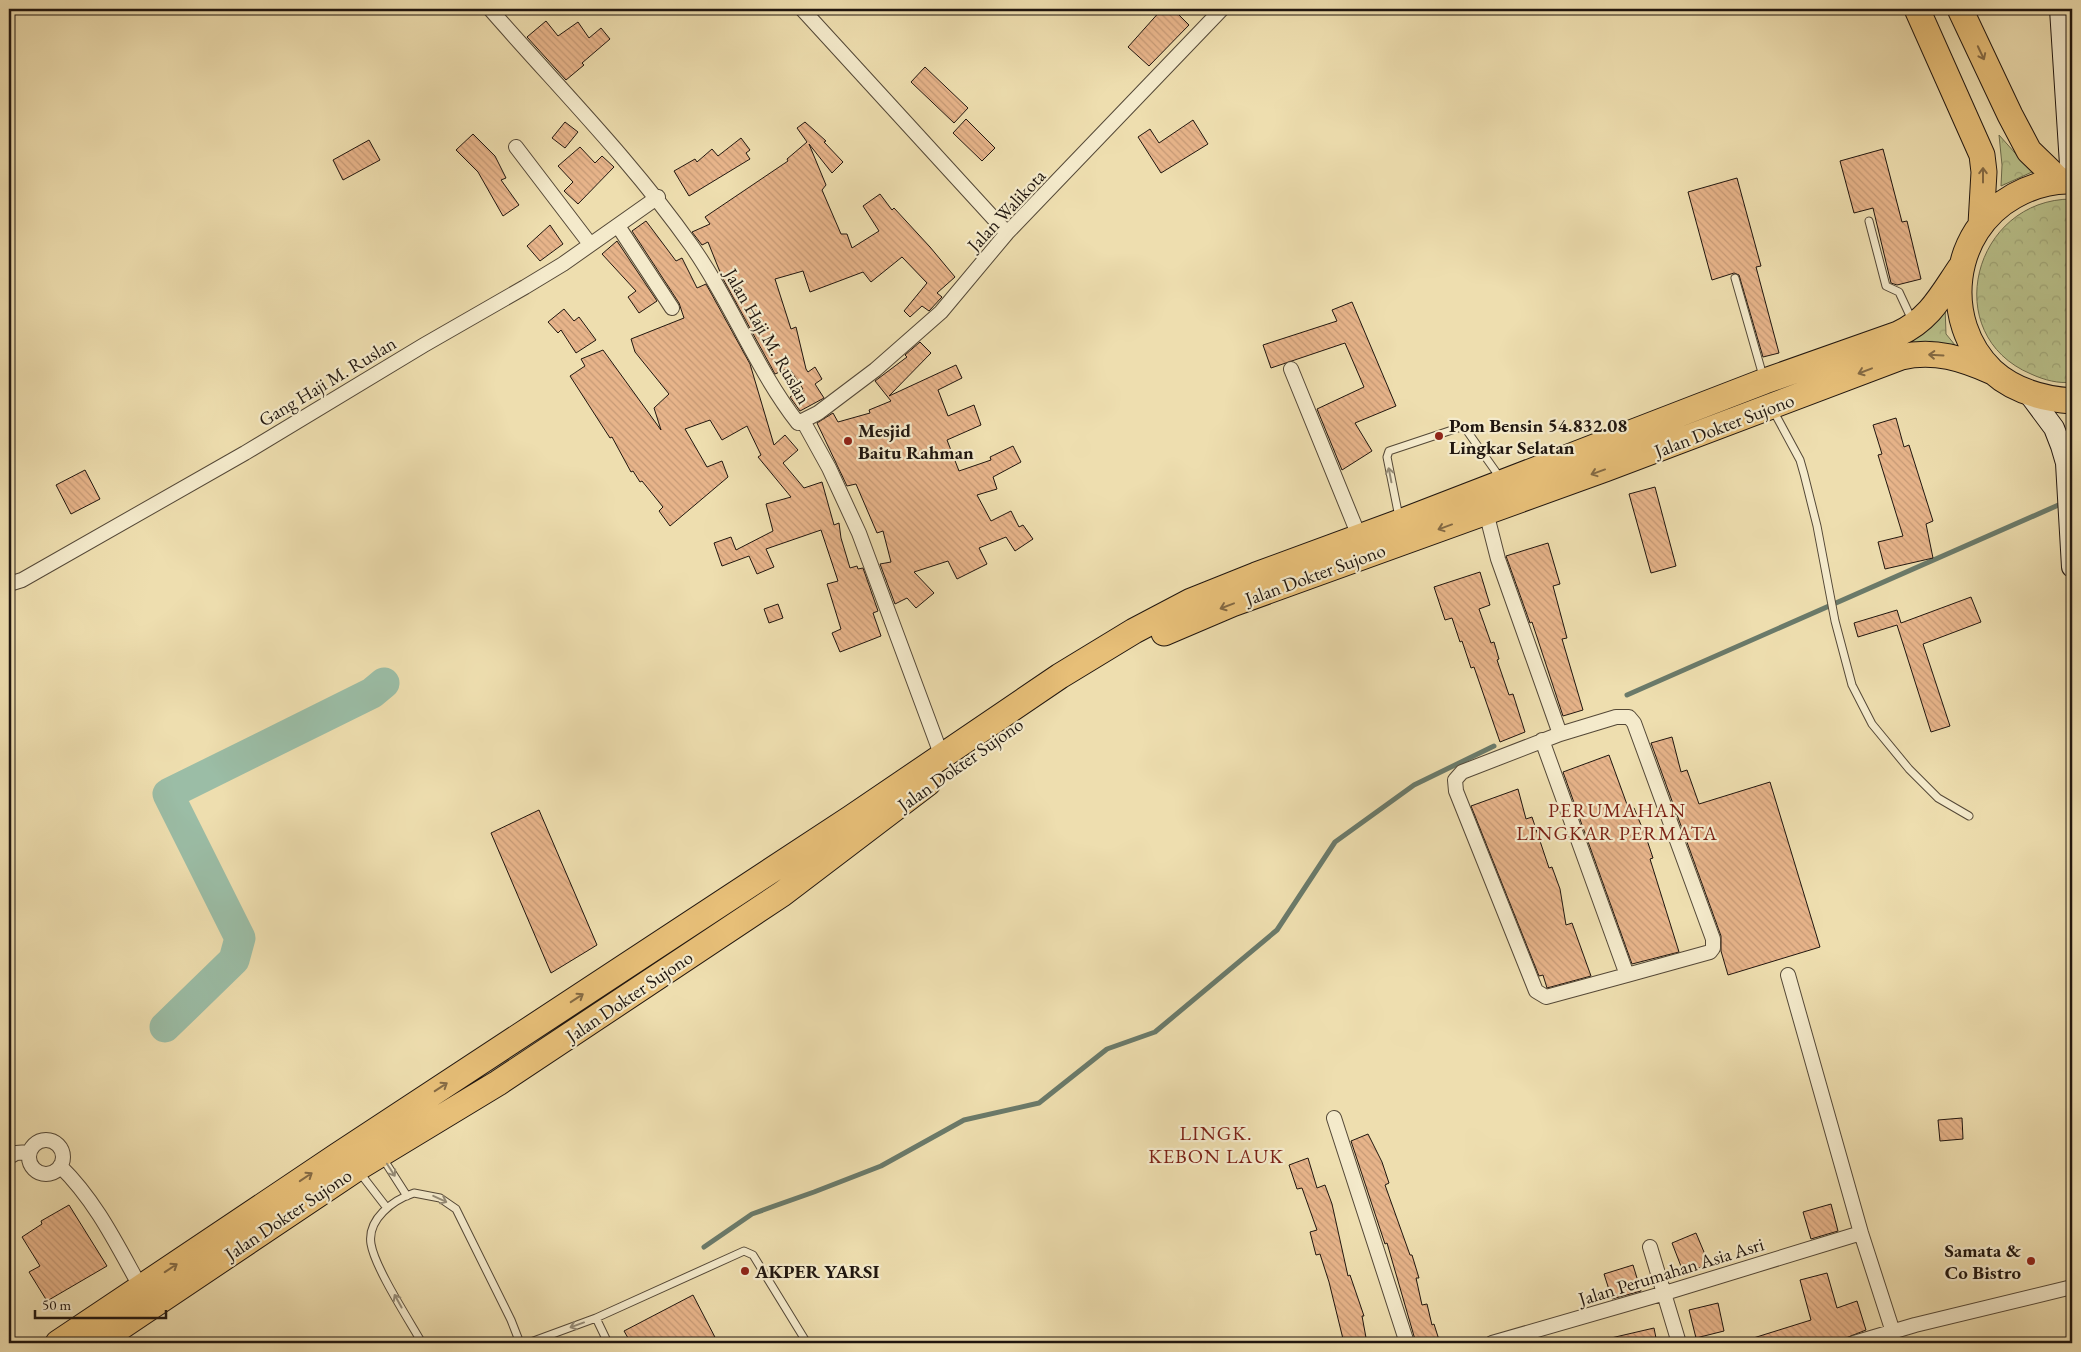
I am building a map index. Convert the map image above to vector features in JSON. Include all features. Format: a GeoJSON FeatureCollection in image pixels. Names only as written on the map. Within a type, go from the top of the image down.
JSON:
{"type":"FeatureCollection","features":[{"type":"Feature","properties":{"kind":"highway"},"geometry":{"type":"LineString","coordinates":[[1917,9],[1982,156],[1984,172],[1981,224]]}},
{"type":"Feature","properties":{"kind":"highway"},"geometry":{"type":"LineString","coordinates":[[1960,9],[2029,151],[2068,181]]}},
{"type":"Feature","properties":{"kind":"highway"},"geometry":{"type":"LineString","coordinates":[[58,1343],[842,823],[941,754],[1060,676],[1134,632],[1194,609],[1359,536],[1400,522],[1765,381],[1876,343],[1914,326],[1933,308],[1960,268],[1968,245],[1981,224],[2003,202],[2030,188],[2068,181]]}},
{"type":"Feature","properties":{"kind":"highway"},"geometry":{"type":"LineString","coordinates":[[1960,268],[1958,296],[1963,324],[1975,350],[1993,372],[2028,393],[2050,400],[2072,401]]}},
{"type":"Feature","properties":{"kind":"highway","name":"Jalan Dokter Sujono"},"geometry":{"type":"LineString","coordinates":[[97,1343],[356,1169],[498,1083],[782,894],[931,781],[1067,690],[1150,640],[1194,609],[1486,512],[1911,355],[1948,355],[1966,360],[1993,372]]}},
{"type":"Feature","properties":{"kind":"highway"},"geometry":{"type":"LineString","coordinates":[[1714,402],[1723,425]]}},
{"type":"Feature","properties":{"kind":"main road"},"geometry":{"type":"LineString","coordinates":[[2060,12],[2068,181]]}},
{"type":"Feature","properties":{"kind":"main road"},"geometry":{"type":"LineString","coordinates":[[2028,393],[2054,428],[2066,463],[2072,567]]}},
{"type":"Feature","properties":{"kind":"street","name":"Jalan Haji M. Ruslan"},"geometry":{"type":"LineString","coordinates":[[490,9],[658,197],[702,261],[776,393],[798,423],[803,421],[829,468],[859,533],[941,754]]}},
{"type":"Feature","properties":{"kind":"street"},"geometry":{"type":"LineString","coordinates":[[802,9],[1007,233]]}},
{"type":"Feature","properties":{"kind":"street","name":"Jalan Walikota"},"geometry":{"type":"LineString","coordinates":[[803,421],[818,413],[875,370],[941,312],[1007,233],[1125,113],[1222,9]]}},
{"type":"Feature","properties":{"kind":"street"},"geometry":{"type":"LineString","coordinates":[[516,146],[590,244]]}},
{"type":"Feature","properties":{"kind":"street","name":"Gang Haji M. Ruslan"},"geometry":{"type":"LineString","coordinates":[[9,584],[22,580],[245,453],[424,344],[532,283],[658,197]]}},
{"type":"Feature","properties":{"kind":"street"},"geometry":{"type":"LineString","coordinates":[[618,226],[672,308]]}},
{"type":"Feature","properties":{"kind":"street"},"geometry":{"type":"LineString","coordinates":[[1291,369],[1359,536]]}},
{"type":"Feature","properties":{"kind":"street"},"geometry":{"type":"LineString","coordinates":[[1486,512],[1498,559],[1560,734]]}},
{"type":"Feature","properties":{"kind":"street"},"geometry":{"type":"LineString","coordinates":[[1625,716],[1631,719],[1713,939],[1714,948],[1710,952],[1546,997],[1536,991],[1456,791],[1455,780],[1462,772],[1560,734],[1616,717],[1625,716]]}},
{"type":"Feature","properties":{"kind":"street"},"geometry":{"type":"LineString","coordinates":[[1542,740],[1627,975]]}},
{"type":"Feature","properties":{"kind":"street"},"geometry":{"type":"LineString","coordinates":[[1788,975],[1861,1233],[1893,1332]]}},
{"type":"Feature","properties":{"kind":"street"},"geometry":{"type":"LineString","coordinates":[[1334,1118],[1407,1343]]}},
{"type":"Feature","properties":{"kind":"street"},"geometry":{"type":"LineString","coordinates":[[40,1141],[55,1142],[63,1154],[60,1166],[51,1173],[39,1172],[16,1151],[40,1141]]}},
{"type":"Feature","properties":{"kind":"street"},"geometry":{"type":"LineString","coordinates":[[60,1166],[84,1191],[94,1206],[140,1288]]}},
{"type":"Feature","properties":{"kind":"street","name":"Jalan Perumahan Asia Asri"},"geometry":{"type":"LineString","coordinates":[[1492,1343],[1665,1294],[1861,1233]]}},
{"type":"Feature","properties":{"kind":"street"},"geometry":{"type":"LineString","coordinates":[[1650,1247],[1679,1343]]}},
{"type":"Feature","properties":{"kind":"street"},"geometry":{"type":"LineString","coordinates":[[1854,1343],[2072,1287]]}},
{"type":"Feature","properties":{"kind":"lane"},"geometry":{"type":"LineString","coordinates":[[1869,221],[1886,286],[1900,292],[1914,326]]}},
{"type":"Feature","properties":{"kind":"lane"},"geometry":{"type":"LineString","coordinates":[[1735,278],[1765,381]]}},
{"type":"Feature","properties":{"kind":"lane"},"geometry":{"type":"LineString","coordinates":[[1771,407],[1800,460],[1817,526],[1835,621],[1852,685],[1872,724],[1909,769],[1938,798],[1969,816]]}},
{"type":"Feature","properties":{"kind":"lane"},"geometry":{"type":"LineString","coordinates":[[1400,522],[1387,457],[1389,451],[1461,427],[1465,428],[1504,482]]}},
{"type":"Feature","properties":{"kind":"lane"},"geometry":{"type":"LineString","coordinates":[[381,1154],[407,1196]]}},
{"type":"Feature","properties":{"kind":"lane"},"geometry":{"type":"LineString","coordinates":[[356,1169],[387,1208]]}},
{"type":"Feature","properties":{"kind":"lane"},"geometry":{"type":"LineString","coordinates":[[422,1343],[382,1272],[371,1244],[372,1228],[387,1208],[414,1193],[432,1195],[448,1202],[456,1209],[511,1320],[520,1343]]}},
{"type":"Feature","properties":{"kind":"lane"},"geometry":{"type":"LineString","coordinates":[[528,1343],[596,1318],[744,1251],[753,1255],[807,1343]]}},
{"type":"Feature","properties":{"kind":"lane"},"geometry":{"type":"LineString","coordinates":[[596,1318],[608,1343]]}},
{"type":"Feature","properties":{"kind":"green space"},"geometry":{"type":"Polygon","coordinates":[[[1999,135],[2032,172],[2001,186],[2002,165],[1999,135]]]}},
{"type":"Feature","properties":{"kind":"green space"},"geometry":{"type":"Polygon","coordinates":[[[2072,199],[2072,382],[2057,382],[2031,374],[2002,355],[1984,330],[1977,301],[1980,272],[1991,244],[2011,221],[2038,205],[2072,199]]]}},
{"type":"Feature","properties":{"kind":"green space"},"geometry":{"type":"Polygon","coordinates":[[[1945,306],[1946,334],[1964,356],[1933,349],[1736,406],[1911,337],[1945,306]]]}},
{"type":"Feature","properties":{"kind":"building"},"geometry":{"type":"Polygon","coordinates":[[[1162,9],[1173,9],[1189,25],[1149,66],[1128,47],[1162,9]]]}},
{"type":"Feature","properties":{"kind":"building"},"geometry":{"type":"Polygon","coordinates":[[[546,21],[558,36],[578,22],[589,38],[601,28],[610,39],[582,63],[584,65],[566,80],[527,37],[546,21]]]}},
{"type":"Feature","properties":{"kind":"building"},"geometry":{"type":"Polygon","coordinates":[[[925,67],[968,108],[954,123],[911,82],[925,67]]]}},
{"type":"Feature","properties":{"kind":"building"},"geometry":{"type":"Polygon","coordinates":[[[966,119],[995,148],[982,161],[953,133],[966,119]]]}},
{"type":"Feature","properties":{"kind":"building"},"geometry":{"type":"Polygon","coordinates":[[[1193,120],[1208,144],[1161,173],[1138,137],[1150,129],[1159,143],[1193,120]]]}},
{"type":"Feature","properties":{"kind":"building"},"geometry":{"type":"Polygon","coordinates":[[[565,122],[578,132],[565,148],[552,138],[565,122]]]}},
{"type":"Feature","properties":{"kind":"building"},"geometry":{"type":"Polygon","coordinates":[[[805,122],[826,141],[824,142],[843,162],[832,173],[809,144],[826,185],[822,190],[841,234],[847,234],[852,248],[879,231],[863,206],[880,194],[892,210],[894,208],[955,277],[937,293],[942,297],[929,311],[922,306],[910,317],[904,311],[927,283],[902,257],[871,282],[863,272],[810,292],[803,271],[775,279],[791,329],[796,327],[806,369],[808,372],[815,367],[822,379],[815,384],[824,398],[800,411],[790,397],[803,389],[789,368],[775,374],[722,277],[708,242],[702,245],[692,232],[710,224],[705,217],[788,161],[787,159],[807,142],[797,128],[805,122]]]}},
{"type":"Feature","properties":{"kind":"building"},"geometry":{"type":"Polygon","coordinates":[[[473,134],[495,156],[506,178],[501,180],[519,205],[503,216],[478,172],[456,150],[473,134]]]}},
{"type":"Feature","properties":{"kind":"building"},"geometry":{"type":"Polygon","coordinates":[[[741,138],[750,150],[746,153],[750,159],[689,196],[674,171],[695,159],[697,162],[712,149],[718,156],[741,138]]]}},
{"type":"Feature","properties":{"kind":"building"},"geometry":{"type":"Polygon","coordinates":[[[369,140],[380,160],[343,180],[333,160],[369,140]]]}},
{"type":"Feature","properties":{"kind":"building"},"geometry":{"type":"Polygon","coordinates":[[[580,147],[595,163],[602,156],[614,167],[578,204],[564,191],[573,182],[558,166],[580,147]]]}},
{"type":"Feature","properties":{"kind":"building"},"geometry":{"type":"Polygon","coordinates":[[[1883,149],[1902,222],[1907,221],[1921,279],[1897,285],[1891,283],[1873,208],[1854,213],[1840,161],[1883,149]]]}},
{"type":"Feature","properties":{"kind":"building"},"geometry":{"type":"Polygon","coordinates":[[[1737,178],[1761,266],[1756,267],[1779,353],[1763,357],[1739,275],[1734,273],[1712,280],[1688,192],[1737,178]]]}},
{"type":"Feature","properties":{"kind":"building"},"geometry":{"type":"Polygon","coordinates":[[[646,221],[676,261],[682,258],[697,288],[706,284],[750,364],[774,445],[785,435],[798,450],[783,463],[804,488],[822,482],[834,525],[839,523],[841,538],[850,568],[857,566],[858,569],[863,568],[878,611],[873,613],[881,636],[840,652],[832,633],[841,629],[827,584],[838,581],[821,530],[766,549],[774,567],[757,574],[749,556],[722,566],[714,543],[731,537],[736,550],[773,531],[766,504],[791,497],[758,457],[761,455],[747,426],[722,440],[710,420],[685,429],[707,467],[722,461],[728,477],[670,526],[659,511],[663,507],[642,481],[640,482],[633,471],[631,472],[612,437],[610,438],[570,376],[585,366],[581,359],[603,350],[661,430],[654,408],[669,394],[635,352],[631,339],[684,318],[679,303],[632,231],[646,221]]]}},
{"type":"Feature","properties":{"kind":"building"},"geometry":{"type":"Polygon","coordinates":[[[550,225],[563,244],[540,261],[527,246],[550,225]]]}},
{"type":"Feature","properties":{"kind":"building"},"geometry":{"type":"Polygon","coordinates":[[[617,241],[657,301],[639,313],[628,297],[636,291],[602,254],[617,241]]]}},
{"type":"Feature","properties":{"kind":"building"},"geometry":{"type":"Polygon","coordinates":[[[1352,302],[1396,406],[1355,423],[1372,451],[1342,470],[1317,409],[1364,387],[1345,343],[1271,368],[1263,345],[1337,321],[1332,310],[1352,302]]]}},
{"type":"Feature","properties":{"kind":"building"},"geometry":{"type":"Polygon","coordinates":[[[564,309],[574,321],[579,317],[596,340],[576,353],[561,330],[558,333],[548,322],[564,309]]]}},
{"type":"Feature","properties":{"kind":"building"},"geometry":{"type":"Polygon","coordinates":[[[920,342],[931,353],[889,396],[956,365],[962,378],[938,390],[948,416],[974,405],[981,425],[947,440],[959,471],[991,460],[990,457],[1013,446],[1021,462],[993,477],[997,489],[977,495],[991,521],[1011,511],[1019,527],[1023,525],[1033,539],[1015,551],[1006,537],[979,548],[987,564],[957,579],[948,561],[914,572],[934,593],[916,608],[907,598],[895,604],[880,564],[891,562],[883,531],[877,533],[856,484],[847,486],[817,423],[833,413],[838,422],[870,413],[869,410],[891,401],[875,381],[907,357],[905,355],[920,342]]]}},
{"type":"Feature","properties":{"kind":"building"},"geometry":{"type":"Polygon","coordinates":[[[1896,418],[1904,447],[1909,445],[1933,521],[1926,524],[1933,558],[1885,569],[1878,542],[1903,536],[1878,455],[1882,454],[1873,425],[1896,418]]]}},
{"type":"Feature","properties":{"kind":"building"},"geometry":{"type":"Polygon","coordinates":[[[85,470],[100,499],[71,514],[56,485],[85,470]]]}},
{"type":"Feature","properties":{"kind":"building"},"geometry":{"type":"Polygon","coordinates":[[[1655,487],[1676,566],[1651,573],[1629,494],[1655,487]]]}},
{"type":"Feature","properties":{"kind":"building"},"geometry":{"type":"Polygon","coordinates":[[[1548,543],[1560,584],[1553,586],[1567,638],[1562,639],[1583,710],[1563,716],[1532,622],[1530,623],[1506,556],[1548,543]]]}},
{"type":"Feature","properties":{"kind":"building"},"geometry":{"type":"Polygon","coordinates":[[[1480,572],[1490,605],[1479,609],[1491,643],[1494,642],[1499,659],[1497,660],[1509,695],[1513,694],[1525,732],[1500,742],[1474,667],[1471,668],[1452,618],[1445,620],[1434,587],[1480,572]]]}},
{"type":"Feature","properties":{"kind":"building"},"geometry":{"type":"Polygon","coordinates":[[[1971,597],[1981,622],[1923,644],[1950,726],[1931,732],[1897,625],[1858,637],[1854,623],[1897,610],[1901,623],[1971,597]]]}},
{"type":"Feature","properties":{"kind":"building"},"geometry":{"type":"Polygon","coordinates":[[[778,604],[783,618],[769,623],[764,609],[778,604]]]}},
{"type":"Feature","properties":{"kind":"building"},"geometry":{"type":"Polygon","coordinates":[[[1672,737],[1681,772],[1687,770],[1699,804],[1770,782],[1820,947],[1728,975],[1721,951],[1721,936],[1651,743],[1672,737]]]}},
{"type":"Feature","properties":{"kind":"building"},"geometry":{"type":"Polygon","coordinates":[[[1609,755],[1629,810],[1634,808],[1646,837],[1653,858],[1650,859],[1679,952],[1632,964],[1563,772],[1609,755]]]}},
{"type":"Feature","properties":{"kind":"building"},"geometry":{"type":"Polygon","coordinates":[[[1518,789],[1526,819],[1532,817],[1549,868],[1552,867],[1560,889],[1566,925],[1572,923],[1591,976],[1547,988],[1543,975],[1539,976],[1471,806],[1518,789]]]}},
{"type":"Feature","properties":{"kind":"building"},"geometry":{"type":"Polygon","coordinates":[[[539,810],[597,945],[551,973],[491,833],[539,810]]]}},
{"type":"Feature","properties":{"kind":"building"},"geometry":{"type":"Polygon","coordinates":[[[1962,1118],[1963,1139],[1940,1141],[1938,1120],[1962,1118]]]}},
{"type":"Feature","properties":{"kind":"building"},"geometry":{"type":"Polygon","coordinates":[[[1368,1134],[1382,1162],[1389,1183],[1385,1185],[1410,1255],[1412,1255],[1419,1278],[1416,1278],[1422,1305],[1427,1304],[1432,1325],[1434,1324],[1440,1343],[1416,1343],[1387,1243],[1385,1244],[1351,1141],[1368,1134]]]}},
{"type":"Feature","properties":{"kind":"building"},"geometry":{"type":"Polygon","coordinates":[[[1308,1158],[1317,1188],[1325,1185],[1332,1204],[1348,1276],[1350,1275],[1364,1316],[1362,1316],[1367,1343],[1344,1343],[1329,1282],[1320,1254],[1316,1255],[1310,1232],[1317,1230],[1302,1188],[1297,1189],[1289,1165],[1308,1158]]]}},
{"type":"Feature","properties":{"kind":"building"},"geometry":{"type":"Polygon","coordinates":[[[1831,1204],[1838,1231],[1811,1239],[1803,1212],[1831,1204]]]}},
{"type":"Feature","properties":{"kind":"building"},"geometry":{"type":"Polygon","coordinates":[[[69,1205],[107,1266],[47,1301],[29,1272],[40,1266],[22,1237],[42,1224],[41,1221],[69,1205]]]}},
{"type":"Feature","properties":{"kind":"building"},"geometry":{"type":"Polygon","coordinates":[[[1696,1233],[1709,1264],[1684,1274],[1672,1243],[1696,1233]]]}},
{"type":"Feature","properties":{"kind":"building"},"geometry":{"type":"Polygon","coordinates":[[[1633,1265],[1641,1291],[1612,1299],[1604,1274],[1633,1265]]]}},
{"type":"Feature","properties":{"kind":"building"},"geometry":{"type":"Polygon","coordinates":[[[1827,1273],[1837,1308],[1857,1301],[1866,1330],[1833,1343],[1748,1343],[1747,1340],[1811,1320],[1800,1280],[1827,1273]]]}},
{"type":"Feature","properties":{"kind":"building"},"geometry":{"type":"Polygon","coordinates":[[[693,1295],[718,1343],[631,1343],[624,1331],[693,1295]]]}},
{"type":"Feature","properties":{"kind":"building"},"geometry":{"type":"Polygon","coordinates":[[[1718,1303],[1724,1331],[1696,1338],[1689,1310],[1718,1303]]]}},
{"type":"Feature","properties":{"kind":"building"},"geometry":{"type":"Polygon","coordinates":[[[1654,1328],[1657,1343],[1612,1343],[1611,1338],[1654,1328]]]}},
{"type":"Feature","properties":{"kind":"waterway"},"geometry":{"type":"LineString","coordinates":[[1627,695],[2063,503]]}},
{"type":"Feature","properties":{"kind":"waterway"},"geometry":{"type":"LineString","coordinates":[[165,1027],[234,960],[240,938],[168,794],[372,693],[384,683]]}},
{"type":"Feature","properties":{"kind":"waterway"},"geometry":{"type":"LineString","coordinates":[[704,1247],[752,1214],[881,1166],[964,1120],[1039,1103],[1107,1049],[1155,1032],[1277,930],[1335,842],[1414,785],[1494,746]]}},
{"type":"Feature","properties":{"kind":"place","name":"Pom Bensin 54.832.08 Lingkar Selatan"},"geometry":{"type":"Point","coordinates":[1439,436]}},
{"type":"Feature","properties":{"kind":"place","name":"Mesjid Baitu Rahman"},"geometry":{"type":"Point","coordinates":[848,441]}},
{"type":"Feature","properties":{"kind":"place","name":"Samata & Co Bistro"},"geometry":{"type":"Point","coordinates":[2031,1261]}},
{"type":"Feature","properties":{"kind":"place","name":"AKPER YARSI"},"geometry":{"type":"Point","coordinates":[745,1271]}},
{"type":"Feature","properties":{"kind":"district","name":"PERUMAHAN LINGKAR PERMATA"},"geometry":{"type":"Point","coordinates":[1617,822]}},
{"type":"Feature","properties":{"kind":"district","name":"LINGK. KEBON LAUK"},"geometry":{"type":"Point","coordinates":[1216,1144]}}]}
